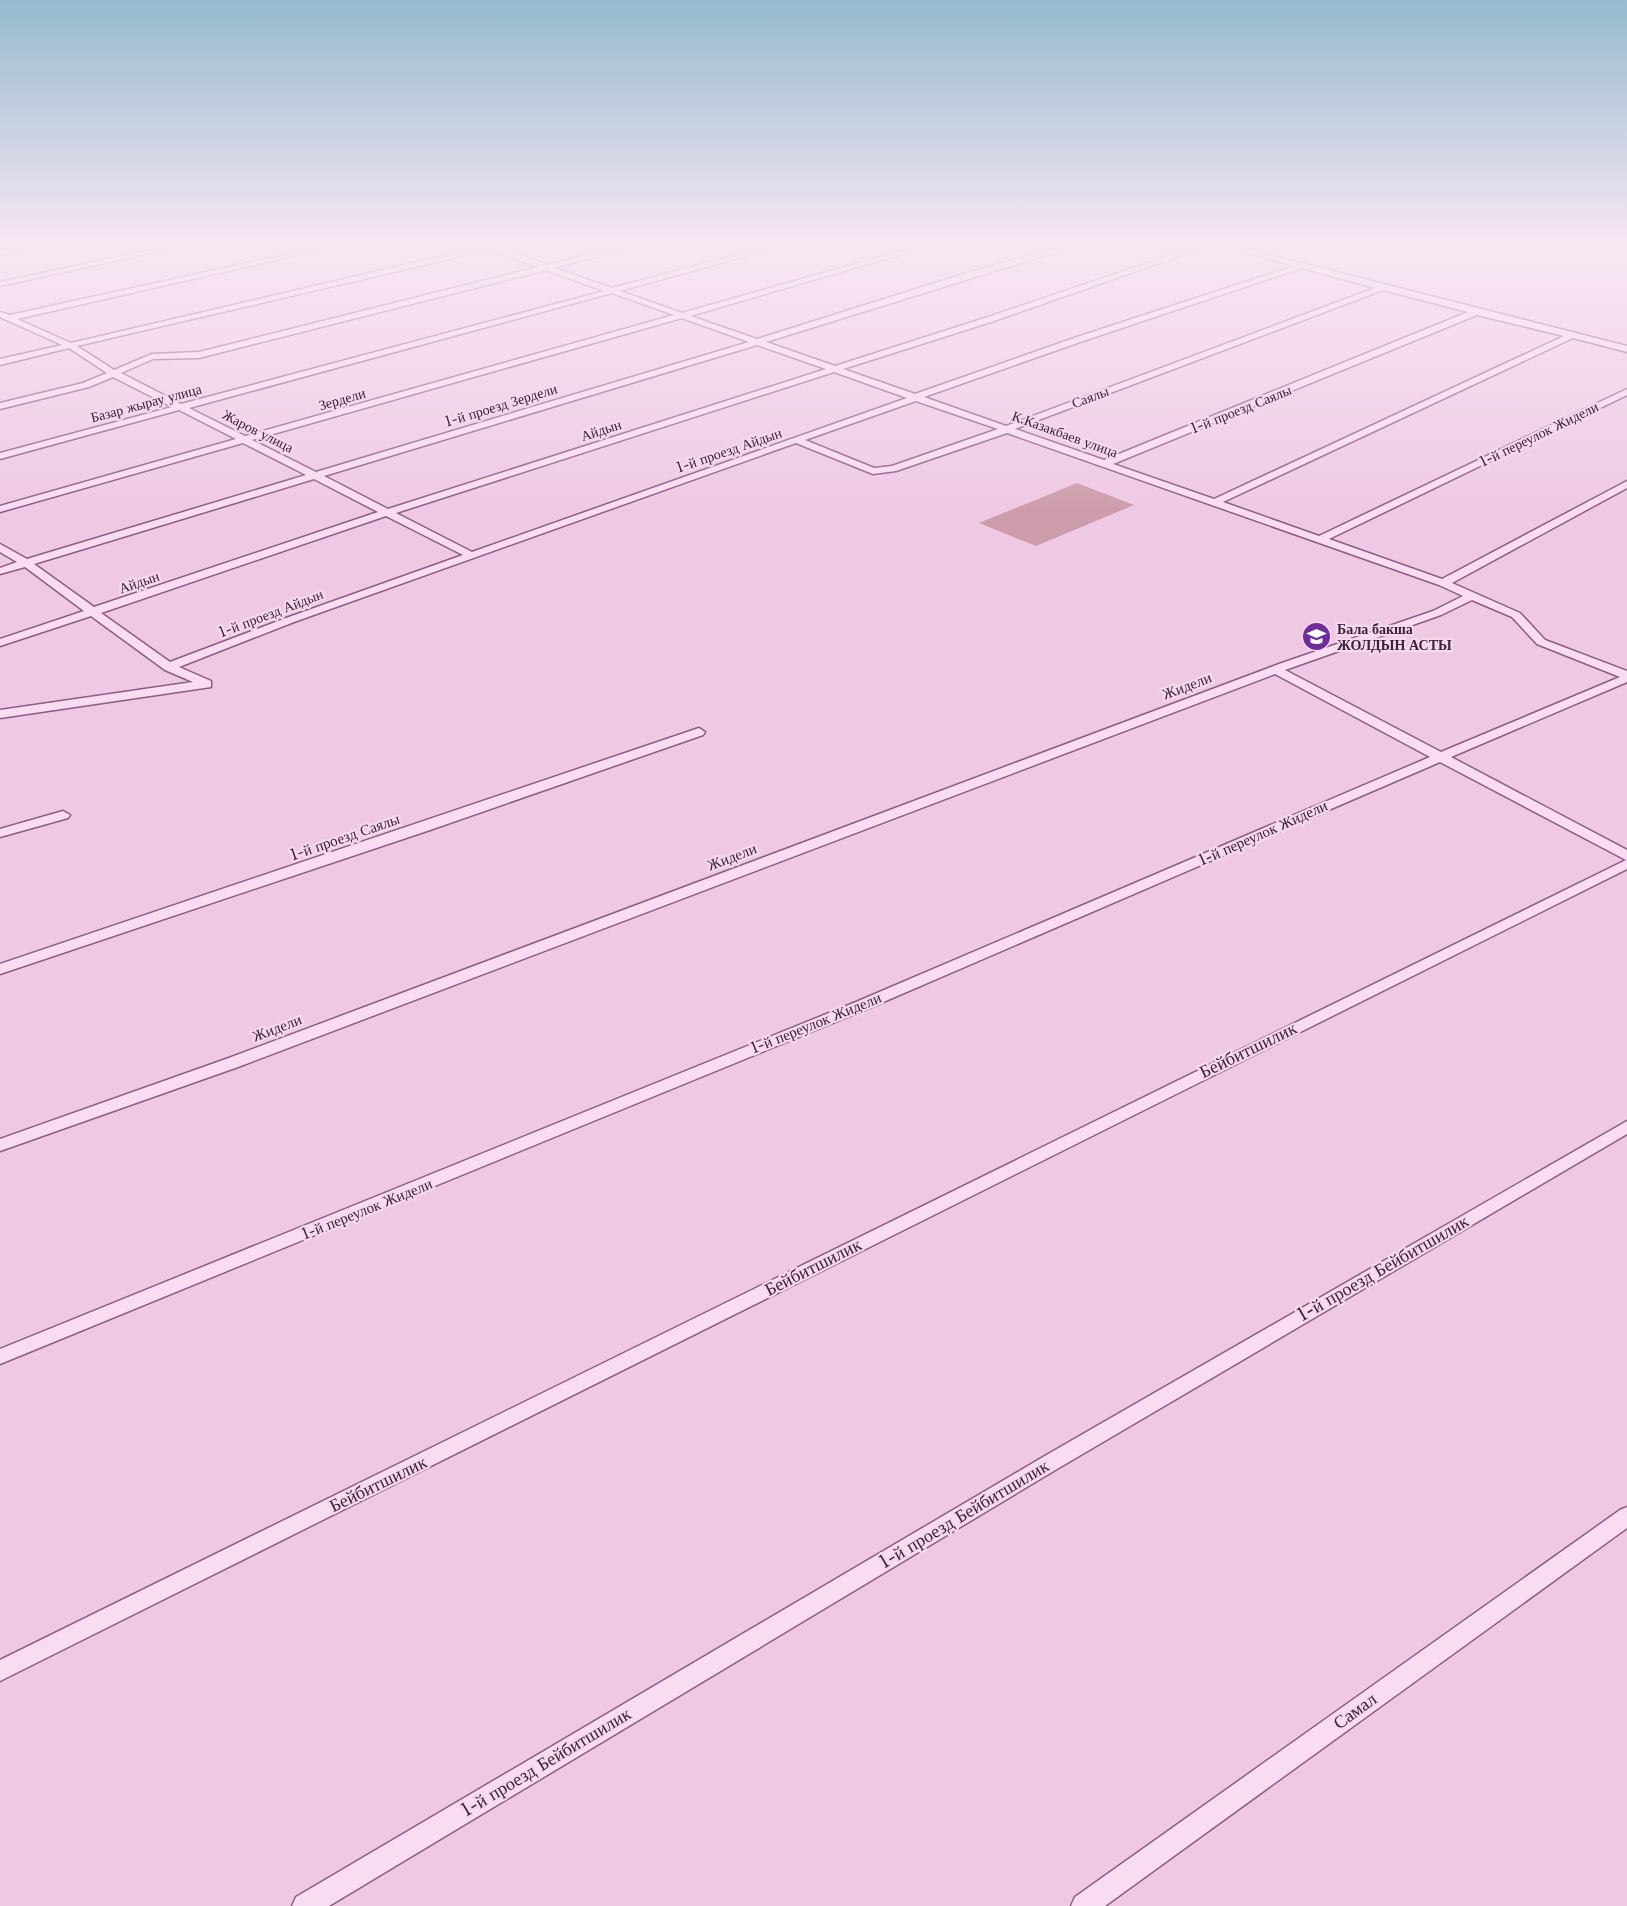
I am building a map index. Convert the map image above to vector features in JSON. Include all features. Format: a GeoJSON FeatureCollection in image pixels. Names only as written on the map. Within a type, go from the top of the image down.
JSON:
{"type":"FeatureCollection","features":[{"type":"Feature","properties":{"kind":"street","name":"Жаров улица"},"geometry":{"type":"LineString","coordinates":[[41,333],[69,345],[115,374],[471,555]]}},
{"type":"Feature","properties":{"kind":"street"},"geometry":{"type":"LineString","coordinates":[[0,362],[120,333]]}},
{"type":"Feature","properties":{"kind":"street"},"geometry":{"type":"LineString","coordinates":[[0,406],[86,385],[152,357],[199,355],[286,333]]}},
{"type":"Feature","properties":{"kind":"street","name":"Базар жырау улица"},"geometry":{"type":"LineString","coordinates":[[0,456],[455,333]]}},
{"type":"Feature","properties":{"kind":"street","name":"Зердели"},"geometry":{"type":"LineString","coordinates":[[0,509],[622,333]]}},
{"type":"Feature","properties":{"kind":"street","name":"К.Казакбаев улица"},"geometry":{"type":"LineString","coordinates":[[737,333],[1443,583],[1516,615],[1541,642],[1627,676]]}},
{"type":"Feature","properties":{"kind":"street","name":"1-й проезд Зердели"},"geometry":{"type":"LineString","coordinates":[[0,571],[785,333]]}},
{"type":"Feature","properties":{"kind":"street","name":"Айдын"},"geometry":{"type":"LineString","coordinates":[[0,643],[385,513],[947,333]]}},
{"type":"Feature","properties":{"kind":"street","name":"1-й проезд Айдын"},"geometry":{"type":"LineString","coordinates":[[169,667],[290,620],[1098,333]]}},
{"type":"Feature","properties":{"kind":"street","name":"Саялы"},"geometry":{"type":"LineString","coordinates":[[797,440],[873,471],[883,471],[1008,429],[1262,333]]}},
{"type":"Feature","properties":{"kind":"street","name":"1-й проезд Саялы"},"geometry":{"type":"LineString","coordinates":[[1107,464],[1425,333]]}},
{"type":"Feature","properties":{"kind":"street"},"geometry":{"type":"LineString","coordinates":[[1559,333],[1627,349]]}},
{"type":"Feature","properties":{"kind":"street"},"geometry":{"type":"LineString","coordinates":[[1216,502],[1571,336]]}},
{"type":"Feature","properties":{"kind":"street","name":"1-й переулок Жидели"},"geometry":{"type":"LineString","coordinates":[[1321,539],[1627,392]]}},
{"type":"Feature","properties":{"kind":"street"},"geometry":{"type":"LineString","coordinates":[[1443,583],[1627,484]]}},
{"type":"Feature","properties":{"kind":"street"},"geometry":{"type":"LineString","coordinates":[[0,547],[26,563],[169,667],[207,684],[0,714]]}},
{"type":"Feature","properties":{"kind":"street","name":"Жидели"},"geometry":{"type":"LineString","coordinates":[[0,1145],[232,1063],[1276,670],[1437,613],[1473,595]]}},
{"type":"Feature","properties":{"kind":"street"},"geometry":{"type":"LineString","coordinates":[[1276,670],[1627,856]]}},
{"type":"Feature","properties":{"kind":"street","name":"1-й переулок Жидели"},"geometry":{"type":"LineString","coordinates":[[0,1357],[343,1219],[987,953],[1627,676]]}},
{"type":"Feature","properties":{"kind":"street","name":"1-й проезд Саялы"},"geometry":{"type":"LineString","coordinates":[[0,969],[425,827],[699,732]]}},
{"type":"Feature","properties":{"kind":"street"},"geometry":{"type":"LineString","coordinates":[[0,833],[63,814]]}},
{"type":"Feature","properties":{"kind":"street","name":"Бейбитшилик"},"geometry":{"type":"LineString","coordinates":[[0,1671],[1627,864]]}},
{"type":"Feature","properties":{"kind":"street","name":"1-й проезд Бейбитшилик"},"geometry":{"type":"LineString","coordinates":[[305,1906],[1040,1469],[1627,1128]]}},
{"type":"Feature","properties":{"kind":"street","name":"Самал"},"geometry":{"type":"LineString","coordinates":[[1084,1906],[1627,1516]]}},
{"type":"Feature","properties":{"kind":"shaded area"},"geometry":{"type":"Polygon","coordinates":[[[1077,483],[1134,505],[1036,546],[979,523],[1077,483]]]}},
{"type":"Feature","properties":{"kind":"place","name":"Бала бакша ЖОЛДЫН АСТЫ"},"geometry":{"type":"Point","coordinates":[1316,637]}}]}
